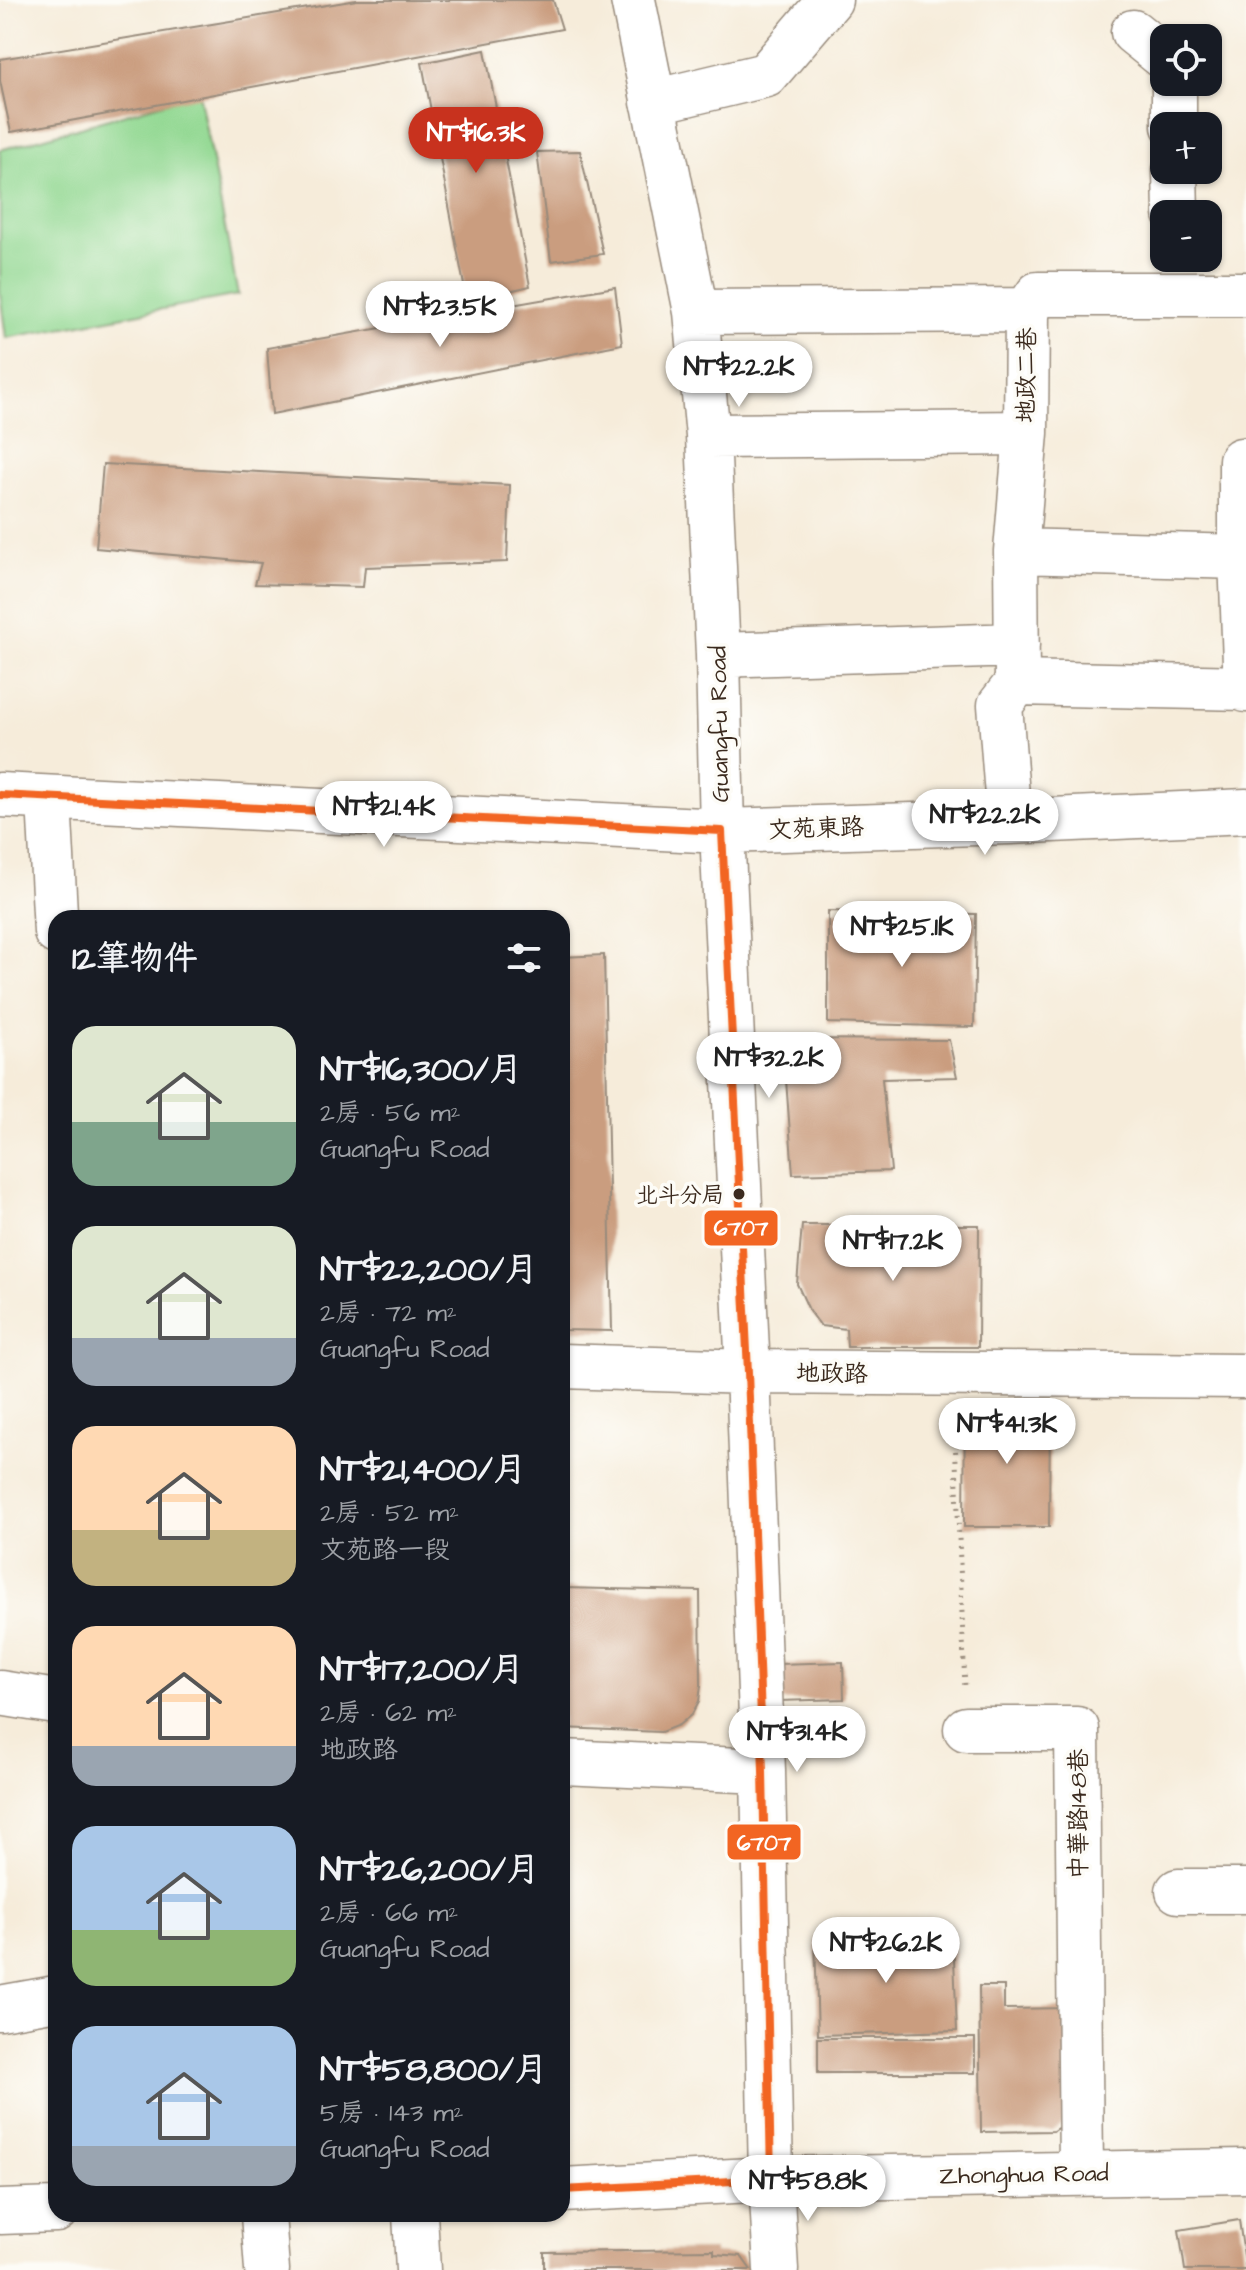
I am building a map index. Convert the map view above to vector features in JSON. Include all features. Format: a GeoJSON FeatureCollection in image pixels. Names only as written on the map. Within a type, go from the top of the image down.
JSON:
{"type":"FeatureCollection","features":[{"type":"Feature","properties":{"kind":"street","name":"Guangfu Road"},"geometry":{"type":"LineString","coordinates":[[633,0],[696,312],[708,436],[763,1771],[771,2179],[776,2270]]}},
{"type":"Feature","properties":{"kind":"street"},"geometry":{"type":"LineString","coordinates":[[653,102],[766,75],[830,0]]}},
{"type":"Feature","properties":{"kind":"street","name":"地政二巷"},"geometry":{"type":"LineString","coordinates":[[1009,822],[1000,705],[1017,664],[1016,551],[1026,433],[1027,310],[1038,294],[1177,276],[1246,294]]}},
{"type":"Feature","properties":{"kind":"street"},"geometry":{"type":"LineString","coordinates":[[696,312],[1027,310]]}},
{"type":"Feature","properties":{"kind":"street"},"geometry":{"type":"LineString","coordinates":[[708,436],[1026,433]]}},
{"type":"Feature","properties":{"kind":"street"},"geometry":{"type":"LineString","coordinates":[[718,655],[1017,664],[1246,689],[1241,460],[1246,460]]}},
{"type":"Feature","properties":{"kind":"street"},"geometry":{"type":"LineString","coordinates":[[1016,551],[1243,577]]}},
{"type":"Feature","properties":{"kind":"street","name":"文苑東路"},"geometry":{"type":"LineString","coordinates":[[0,795],[49,800],[722,831],[1246,811]]}},
{"type":"Feature","properties":{"kind":"street"},"geometry":{"type":"LineString","coordinates":[[49,800],[55,910]]}},
{"type":"Feature","properties":{"kind":"street","name":"地政路"},"geometry":{"type":"LineString","coordinates":[[570,1366],[748,1372],[1246,1376]]}},
{"type":"Feature","properties":{"kind":"street"},"geometry":{"type":"LineString","coordinates":[[0,1693],[48,1701]]}},
{"type":"Feature","properties":{"kind":"street","name":"中華路148巷"},"geometry":{"type":"LineString","coordinates":[[966,1729],[1077,1729],[1081,2173]]}},
{"type":"Feature","properties":{"kind":"street"},"geometry":{"type":"LineString","coordinates":[[570,1762],[763,1771]]}},
{"type":"Feature","properties":{"kind":"street"},"geometry":{"type":"LineString","coordinates":[[1178,1891],[1246,1891]]}},
{"type":"Feature","properties":{"kind":"street"},"geometry":{"type":"LineString","coordinates":[[0,2008],[48,1999]]}},
{"type":"Feature","properties":{"kind":"street","name":"Zhonghua Road"},"geometry":{"type":"LineString","coordinates":[[570,2190],[771,2179],[1246,2171]]}},
{"type":"Feature","properties":{"kind":"street"},"geometry":{"type":"LineString","coordinates":[[0,2212],[48,2210]]}},
{"type":"Feature","properties":{"kind":"street"},"geometry":{"type":"LineString","coordinates":[[264,2222],[267,2270]]}},
{"type":"Feature","properties":{"kind":"street"},"geometry":{"type":"LineString","coordinates":[[415,2222],[418,2270]]}},
{"type":"Feature","properties":{"kind":"path"},"geometry":{"type":"LineString","coordinates":[[952,1374],[966,1729]]}},
{"type":"Feature","properties":{"kind":"green space"},"geometry":{"type":"Polygon","coordinates":[[[199,93],[238,295],[6,338],[0,293],[0,150],[199,93]]]}},
{"type":"Feature","properties":{"kind":"building"},"geometry":{"type":"Polygon","coordinates":[[[357,0],[553,0],[562,29],[11,132],[0,81],[0,59],[357,0]]]}},
{"type":"Feature","properties":{"kind":"building"},"geometry":{"type":"Polygon","coordinates":[[[485,50],[530,286],[467,301],[422,63],[485,50]]]}},
{"type":"Feature","properties":{"kind":"building"},"geometry":{"type":"Polygon","coordinates":[[[580,151],[603,254],[551,261],[537,152],[580,151]]]}},
{"type":"Feature","properties":{"kind":"building"},"geometry":{"type":"Polygon","coordinates":[[[615,287],[622,344],[272,414],[267,348],[615,287]]]}},
{"type":"Feature","properties":{"kind":"building"},"geometry":{"type":"Polygon","coordinates":[[[103,464],[510,485],[507,562],[365,567],[363,587],[255,584],[261,563],[96,548],[103,464]]]}},
{"type":"Feature","properties":{"kind":"building"},"geometry":{"type":"Polygon","coordinates":[[[828,911],[976,914],[974,1027],[828,1023],[828,911]]]}},
{"type":"Feature","properties":{"kind":"building","name":"北斗分局"},"geometry":{"type":"Polygon","coordinates":[[[604,955],[612,1331],[570,1330],[570,957],[604,955]]]}},
{"type":"Feature","properties":{"kind":"building"},"geometry":{"type":"Polygon","coordinates":[[[783,1039],[949,1040],[957,1077],[882,1079],[891,1171],[793,1174],[783,1039]]]}},
{"type":"Feature","properties":{"kind":"building"},"geometry":{"type":"Polygon","coordinates":[[[802,1225],[979,1225],[978,1347],[847,1347],[846,1329],[821,1326],[809,1310],[797,1284],[802,1225]]]}},
{"type":"Feature","properties":{"kind":"building"},"geometry":{"type":"Polygon","coordinates":[[[965,1406],[1050,1406],[1049,1527],[964,1527],[965,1406]]]}},
{"type":"Feature","properties":{"kind":"building"},"geometry":{"type":"Polygon","coordinates":[[[570,1588],[700,1591],[699,1701],[692,1714],[679,1725],[661,1732],[570,1728],[570,1588]]]}},
{"type":"Feature","properties":{"kind":"building"},"geometry":{"type":"Polygon","coordinates":[[[843,1662],[844,1699],[779,1701],[778,1664],[843,1662]]]}},
{"type":"Feature","properties":{"kind":"building"},"geometry":{"type":"Polygon","coordinates":[[[953,1934],[957,2031],[818,2035],[815,1938],[953,1934]]]}},
{"type":"Feature","properties":{"kind":"building"},"geometry":{"type":"Polygon","coordinates":[[[979,1986],[1004,1986],[1004,2009],[1070,2008],[1072,2118],[1053,2131],[981,2132],[979,1986]]]}},
{"type":"Feature","properties":{"kind":"building"},"geometry":{"type":"Polygon","coordinates":[[[818,2038],[975,2038],[975,2073],[818,2073],[818,2038]]]}},
{"type":"Feature","properties":{"kind":"building"},"geometry":{"type":"Polygon","coordinates":[[[1239,2220],[1246,2270],[1185,2270],[1179,2230],[1239,2220]]]}},
{"type":"Feature","properties":{"kind":"building"},"geometry":{"type":"Polygon","coordinates":[[[714,2250],[714,2254],[741,2256],[751,2270],[544,2270],[544,2252],[714,2250]]]}},
{"type":"Feature","properties":{"kind":"transit line","name":"6707"},"geometry":{"type":"LineString","coordinates":[[0,795],[722,831]]}},
{"type":"Feature","properties":{"kind":"transit line","name":"6707"},"geometry":{"type":"LineString","coordinates":[[722,831],[748,1372],[763,1771],[771,2179]]}},
{"type":"Feature","properties":{"kind":"transit line","name":"6707"},"geometry":{"type":"LineString","coordinates":[[570,2190],[771,2179]]}},
{"type":"Feature","properties":{"kind":"place","name":"北斗分局"},"geometry":{"type":"Point","coordinates":[739,1194]}}]}
